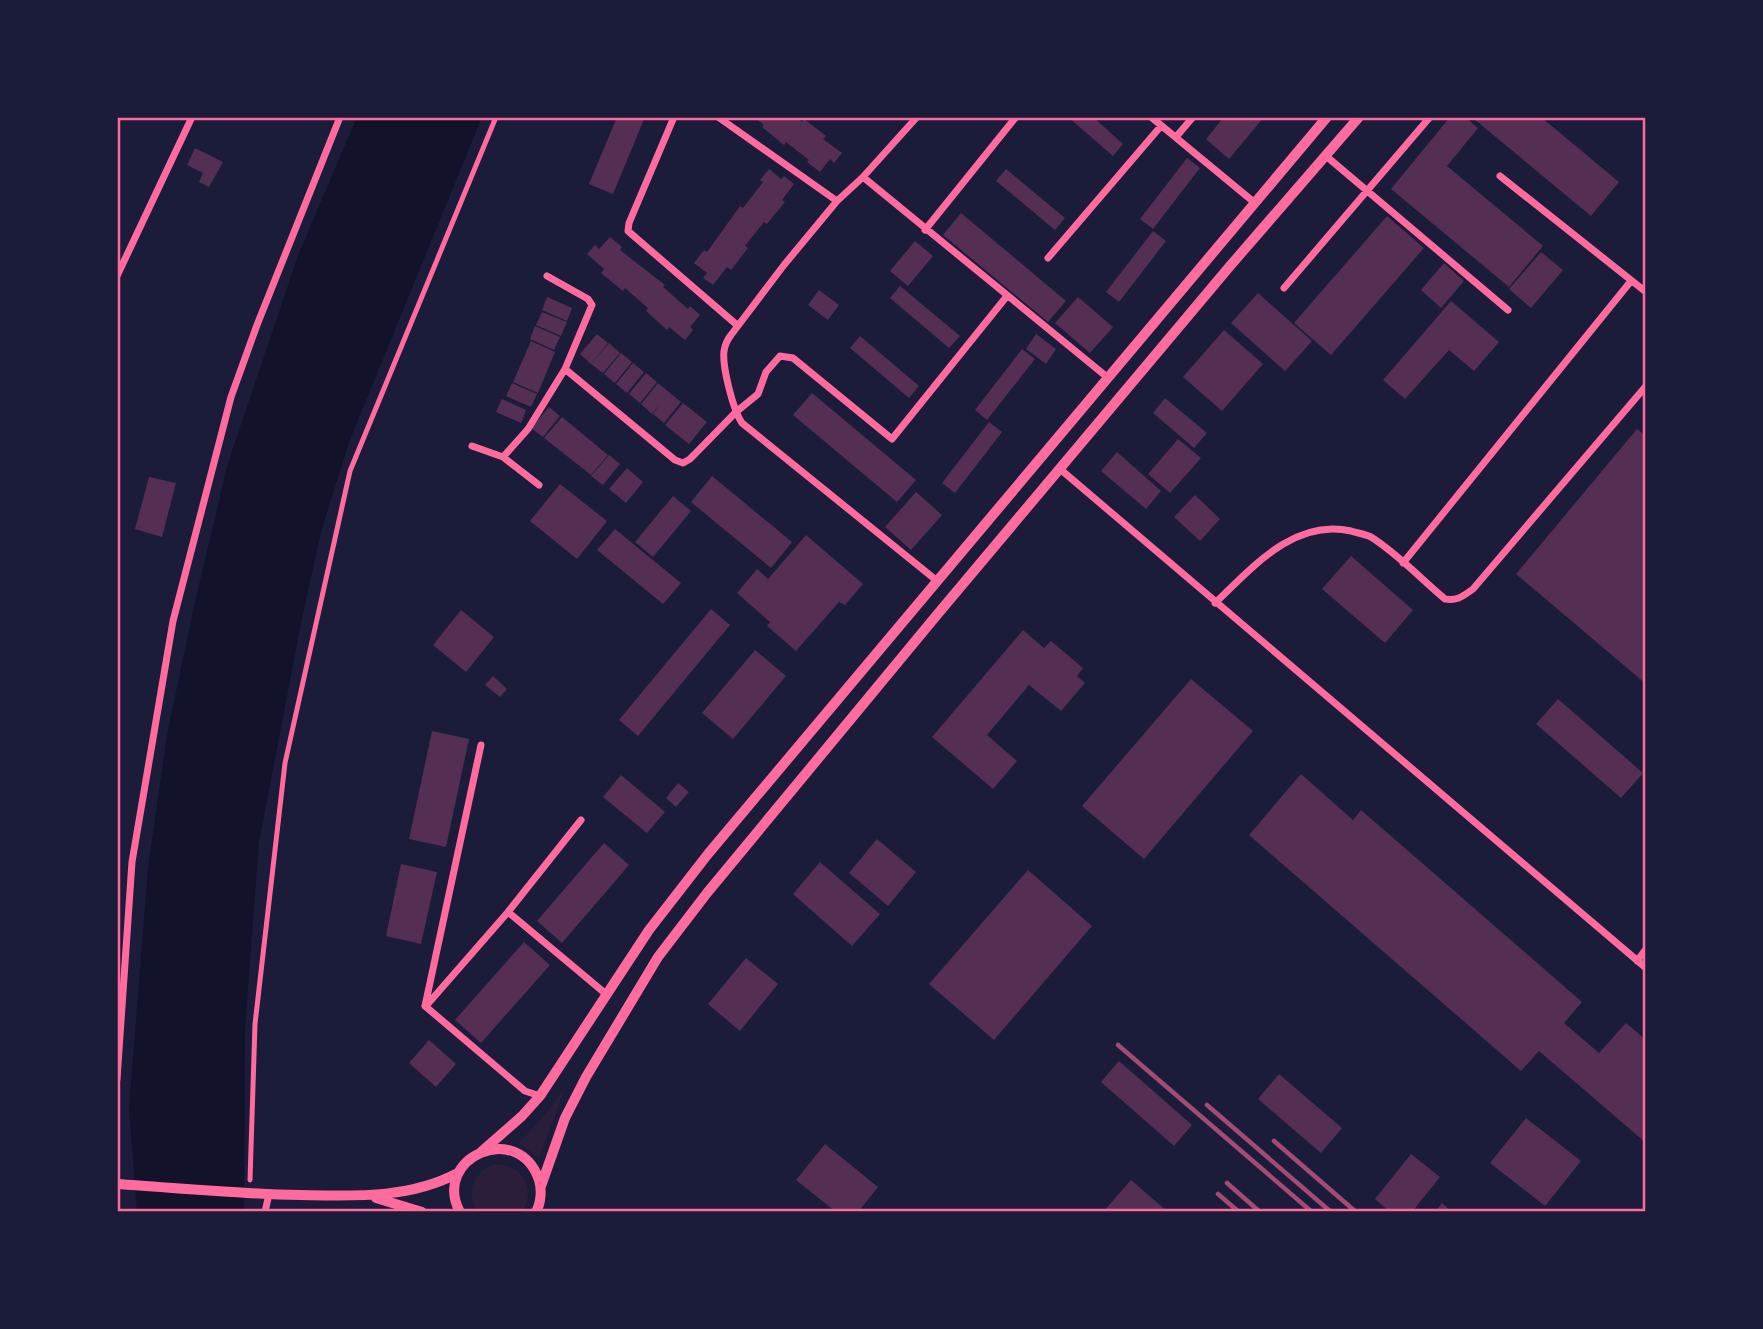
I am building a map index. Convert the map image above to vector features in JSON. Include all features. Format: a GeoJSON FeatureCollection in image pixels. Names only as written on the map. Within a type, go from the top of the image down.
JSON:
{"type":"FeatureCollection","features":[{"type":"Feature","properties":{"kind":"main road"},"geometry":{"type":"LineString","coordinates":[[460,1212],[456,1205],[454,1189],[458,1173],[468,1160],[522,1116],[540,1096],[649,930],[708,854],[1327,117]]}},
{"type":"Feature","properties":{"kind":"main road"},"geometry":{"type":"LineString","coordinates":[[539,1210],[541,1185],[565,1118],[658,957],[707,893],[1230,266],[1359,117]]}},
{"type":"Feature","properties":{"kind":"main road"},"geometry":{"type":"LineString","coordinates":[[481,1152],[497,1148],[512,1151],[526,1159],[536,1171],[541,1185]]}},
{"type":"Feature","properties":{"kind":"main road"},"geometry":{"type":"LineString","coordinates":[[117,1184],[265,1194],[373,1197],[427,1185],[458,1173]]}},
{"type":"Feature","properties":{"kind":"main road"},"geometry":{"type":"LineString","coordinates":[[373,1197],[422,1212]]}},
{"type":"Feature","properties":{"kind":"street"},"geometry":{"type":"LineString","coordinates":[[117,276],[192,117]]}},
{"type":"Feature","properties":{"kind":"street"},"geometry":{"type":"LineString","coordinates":[[117,1079],[132,862],[173,621],[231,397],[340,117]]}},
{"type":"Feature","properties":{"kind":"street"},"geometry":{"type":"LineString","coordinates":[[250,1180],[255,1024],[285,762],[350,471],[496,117]]}},
{"type":"Feature","properties":{"kind":"street"},"geometry":{"type":"LineString","coordinates":[[674,117],[628,231],[737,326]]}},
{"type":"Feature","properties":{"kind":"street"},"geometry":{"type":"LineString","coordinates":[[718,117],[837,201]]}},
{"type":"Feature","properties":{"kind":"street"},"geometry":{"type":"LineString","coordinates":[[917,117],[863,177],[837,201],[737,326],[727,340],[724,351],[736,412],[748,428],[936,580]]}},
{"type":"Feature","properties":{"kind":"street"},"geometry":{"type":"LineString","coordinates":[[925,230],[1016,117]]}},
{"type":"Feature","properties":{"kind":"street"},"geometry":{"type":"LineString","coordinates":[[1151,117],[1255,203]]}},
{"type":"Feature","properties":{"kind":"street"},"geometry":{"type":"LineString","coordinates":[[1176,137],[1193,117]]}},
{"type":"Feature","properties":{"kind":"street"},"geometry":{"type":"LineString","coordinates":[[1284,288],[1430,117]]}},
{"type":"Feature","properties":{"kind":"street"},"geometry":{"type":"LineString","coordinates":[[1048,258],[1161,125]]}},
{"type":"Feature","properties":{"kind":"street"},"geometry":{"type":"LineString","coordinates":[[1326,156],[1508,310]]}},
{"type":"Feature","properties":{"kind":"street"},"geometry":{"type":"LineString","coordinates":[[1500,176],[1646,292]]}},
{"type":"Feature","properties":{"kind":"street"},"geometry":{"type":"LineString","coordinates":[[863,177],[1107,377]]}},
{"type":"Feature","properties":{"kind":"street"},"geometry":{"type":"LineString","coordinates":[[503,457],[528,429],[565,369],[592,305],[588,299],[547,276]]}},
{"type":"Feature","properties":{"kind":"street"},"geometry":{"type":"LineString","coordinates":[[1403,563],[1631,281]]}},
{"type":"Feature","properties":{"kind":"street"},"geometry":{"type":"LineString","coordinates":[[565,369],[679,463],[690,459],[736,412],[758,394],[766,372],[780,356],[793,358],[892,439],[1007,296]]}},
{"type":"Feature","properties":{"kind":"street"},"geometry":{"type":"LineString","coordinates":[[1215,603],[1256,563],[1276,548],[1319,530],[1346,530],[1369,536],[1446,599],[1463,597],[1473,589],[1646,386]]}},
{"type":"Feature","properties":{"kind":"street"},"geometry":{"type":"LineString","coordinates":[[471,446],[503,457],[539,485]]}},
{"type":"Feature","properties":{"kind":"street"},"geometry":{"type":"LineString","coordinates":[[1060,470],[1646,968]]}},
{"type":"Feature","properties":{"kind":"street"},"geometry":{"type":"LineString","coordinates":[[425,1006],[481,745]]}},
{"type":"Feature","properties":{"kind":"street"},"geometry":{"type":"LineString","coordinates":[[425,1006],[508,912],[581,820]]}},
{"type":"Feature","properties":{"kind":"street"},"geometry":{"type":"LineString","coordinates":[[508,912],[606,994]]}},
{"type":"Feature","properties":{"kind":"street"},"geometry":{"type":"LineString","coordinates":[[1637,961],[1646,949]]}},
{"type":"Feature","properties":{"kind":"street"},"geometry":{"type":"LineString","coordinates":[[425,1006],[525,1091],[540,1096]]}},
{"type":"Feature","properties":{"kind":"street"},"geometry":{"type":"LineString","coordinates":[[265,1194],[265,1212]]}},
{"type":"Feature","properties":{"kind":"shaded area"},"geometry":{"type":"Polygon","coordinates":[[[357,117],[482,117],[349,442],[321,532],[302,618],[259,842],[245,1028],[244,1212],[137,1212],[129,1109],[148,868],[167,735],[228,463],[299,253],[357,117]]]}},
{"type":"Feature","properties":{"kind":"shaded area"},"geometry":{"type":"Polygon","coordinates":[[[565,1088],[539,1158],[519,1143],[565,1088]]]}},
{"type":"Feature","properties":{"kind":"shaded area"},"geometry":{"type":"Polygon","coordinates":[[[493,1165],[511,1167],[524,1178],[528,1194],[522,1212],[477,1211],[472,1197],[473,1184],[486,1168],[493,1165]]]}},
{"type":"Feature","properties":{"kind":"building"},"geometry":{"type":"Polygon","coordinates":[[[617,117],[645,117],[613,194],[589,184],[617,117]]]}},
{"type":"Feature","properties":{"kind":"building"},"geometry":{"type":"Polygon","coordinates":[[[754,117],[796,117],[802,122],[804,119],[826,136],[823,139],[842,153],[834,163],[830,159],[820,172],[786,142],[784,145],[762,127],[764,125],[754,117]]]}},
{"type":"Feature","properties":{"kind":"building"},"geometry":{"type":"Polygon","coordinates":[[[1068,117],[1093,117],[1123,144],[1113,156],[1068,117]]]}},
{"type":"Feature","properties":{"kind":"building"},"geometry":{"type":"Polygon","coordinates":[[[1224,117],[1264,117],[1229,159],[1206,139],[1224,117]]]}},
{"type":"Feature","properties":{"kind":"building"},"geometry":{"type":"Polygon","coordinates":[[[1450,117],[1465,117],[1478,128],[1447,166],[1543,246],[1509,287],[1391,189],[1450,117]]]}},
{"type":"Feature","properties":{"kind":"building"},"geometry":{"type":"Polygon","coordinates":[[[1541,117],[1619,182],[1591,216],[1474,119],[1541,117]]]}},
{"type":"Feature","properties":{"kind":"building"},"geometry":{"type":"Polygon","coordinates":[[[195,148],[223,162],[209,187],[199,182],[203,173],[187,165],[195,148]]]}},
{"type":"Feature","properties":{"kind":"building"},"geometry":{"type":"Polygon","coordinates":[[[1187,158],[1200,168],[1153,229],[1140,219],[1187,158]]]}},
{"type":"Feature","properties":{"kind":"building"},"geometry":{"type":"Polygon","coordinates":[[[769,169],[781,179],[784,176],[794,184],[782,200],[785,202],[767,224],[764,222],[731,270],[727,267],[713,285],[703,278],[707,273],[694,263],[704,250],[707,252],[740,206],[743,208],[763,182],[760,180],[769,169]]]}},
{"type":"Feature","properties":{"kind":"building"},"geometry":{"type":"Polygon","coordinates":[[[1006,169],[1065,218],[1055,230],[996,181],[1006,169]]]}},
{"type":"Feature","properties":{"kind":"building"},"geometry":{"type":"Polygon","coordinates":[[[961,213],[1066,301],[1048,322],[943,235],[961,213]]]}},
{"type":"Feature","properties":{"kind":"building"},"geometry":{"type":"Polygon","coordinates":[[[1387,216],[1424,248],[1331,355],[1294,323],[1387,216]]]}},
{"type":"Feature","properties":{"kind":"building"},"geometry":{"type":"Polygon","coordinates":[[[1153,231],[1166,241],[1119,302],[1106,292],[1153,231]]]}},
{"type":"Feature","properties":{"kind":"building"},"geometry":{"type":"Polygon","coordinates":[[[610,237],[622,247],[620,250],[665,285],[663,287],[688,309],[690,306],[700,315],[690,327],[693,330],[685,340],[669,327],[667,330],[646,311],[648,308],[625,288],[623,291],[601,273],[604,269],[587,254],[595,245],[599,249],[610,237]]]}},
{"type":"Feature","properties":{"kind":"building"},"geometry":{"type":"Polygon","coordinates":[[[915,241],[933,256],[908,286],[890,271],[915,241]]]}},
{"type":"Feature","properties":{"kind":"building"},"geometry":{"type":"Polygon","coordinates":[[[1541,252],[1563,270],[1531,308],[1509,289],[1541,252]]]}},
{"type":"Feature","properties":{"kind":"building"},"geometry":{"type":"Polygon","coordinates":[[[1444,263],[1464,281],[1441,308],[1421,290],[1444,263]]]}},
{"type":"Feature","properties":{"kind":"building"},"geometry":{"type":"Polygon","coordinates":[[[900,286],[960,336],[949,348],[890,298],[900,286]]]}},
{"type":"Feature","properties":{"kind":"building"},"geometry":{"type":"Polygon","coordinates":[[[819,290],[839,305],[828,320],[808,305],[819,290]]]}},
{"type":"Feature","properties":{"kind":"building"},"geometry":{"type":"Polygon","coordinates":[[[1258,293],[1312,341],[1285,371],[1231,323],[1258,293]]]}},
{"type":"Feature","properties":{"kind":"building"},"geometry":{"type":"Polygon","coordinates":[[[547,297],[572,308],[567,321],[542,310],[547,297]]]}},
{"type":"Feature","properties":{"kind":"building"},"geometry":{"type":"Polygon","coordinates":[[[1078,297],[1113,327],[1090,353],[1055,323],[1078,297]]]}},
{"type":"Feature","properties":{"kind":"building"},"geometry":{"type":"Polygon","coordinates":[[[1451,301],[1499,342],[1474,371],[1449,350],[1405,399],[1383,380],[1451,301]]]}},
{"type":"Feature","properties":{"kind":"building"},"geometry":{"type":"Polygon","coordinates":[[[542,312],[567,322],[561,336],[536,325],[542,312]]]}},
{"type":"Feature","properties":{"kind":"building"},"geometry":{"type":"Polygon","coordinates":[[[535,326],[560,337],[554,350],[530,339],[535,326]]]}},
{"type":"Feature","properties":{"kind":"building"},"geometry":{"type":"Polygon","coordinates":[[[1224,330],[1263,364],[1222,411],[1183,377],[1224,330]]]}},
{"type":"Feature","properties":{"kind":"building"},"geometry":{"type":"Polygon","coordinates":[[[597,334],[608,343],[591,364],[580,354],[597,334]]]}},
{"type":"Feature","properties":{"kind":"building"},"geometry":{"type":"Polygon","coordinates":[[[1036,334],[1056,349],[1046,364],[1026,349],[1036,334]]]}},
{"type":"Feature","properties":{"kind":"building"},"geometry":{"type":"Polygon","coordinates":[[[860,336],[919,386],[909,398],[850,348],[860,336]]]}},
{"type":"Feature","properties":{"kind":"building"},"geometry":{"type":"Polygon","coordinates":[[[531,341],[555,352],[538,393],[513,382],[531,341]]]}},
{"type":"Feature","properties":{"kind":"building"},"geometry":{"type":"Polygon","coordinates":[[[609,343],[620,353],[603,373],[591,364],[609,343]]]}},
{"type":"Feature","properties":{"kind":"building"},"geometry":{"type":"Polygon","coordinates":[[[1022,349],[1035,359],[987,420],[975,410],[1022,349]]]}},
{"type":"Feature","properties":{"kind":"building"},"geometry":{"type":"Polygon","coordinates":[[[621,353],[632,362],[615,383],[604,374],[621,353]]]}},
{"type":"Feature","properties":{"kind":"building"},"geometry":{"type":"Polygon","coordinates":[[[633,363],[644,372],[627,393],[616,384],[633,363]]]}},
{"type":"Feature","properties":{"kind":"building"},"geometry":{"type":"Polygon","coordinates":[[[646,373],[657,382],[640,403],[629,394],[646,373]]]}},
{"type":"Feature","properties":{"kind":"building"},"geometry":{"type":"Polygon","coordinates":[[[512,383],[537,394],[531,407],[506,396],[512,383]]]}},
{"type":"Feature","properties":{"kind":"building"},"geometry":{"type":"Polygon","coordinates":[[[658,383],[681,402],[664,423],[653,414],[660,404],[652,414],[641,404],[658,383]]]}},
{"type":"Feature","properties":{"kind":"building"},"geometry":{"type":"Polygon","coordinates":[[[812,393],[916,480],[897,502],[793,415],[812,393]]]}},
{"type":"Feature","properties":{"kind":"building"},"geometry":{"type":"Polygon","coordinates":[[[1165,398],[1207,433],[1194,448],[1153,413],[1165,398]]]}},
{"type":"Feature","properties":{"kind":"building"},"geometry":{"type":"Polygon","coordinates":[[[502,399],[526,410],[521,423],[496,412],[502,399]]]}},
{"type":"Feature","properties":{"kind":"building"},"geometry":{"type":"Polygon","coordinates":[[[683,403],[707,422],[689,444],[665,425],[683,403]]]}},
{"type":"Feature","properties":{"kind":"building"},"geometry":{"type":"Polygon","coordinates":[[[549,407],[560,416],[543,437],[531,428],[549,407]]]}},
{"type":"Feature","properties":{"kind":"building"},"geometry":{"type":"Polygon","coordinates":[[[562,417],[608,455],[591,475],[544,438],[562,417]]]}},
{"type":"Feature","properties":{"kind":"building"},"geometry":{"type":"Polygon","coordinates":[[[989,422],[1002,432],[955,493],[942,483],[989,422]]]}},
{"type":"Feature","properties":{"kind":"building"},"geometry":{"type":"Polygon","coordinates":[[[1637,429],[1646,436],[1646,684],[1516,574],[1637,429]]]}},
{"type":"Feature","properties":{"kind":"building"},"geometry":{"type":"Polygon","coordinates":[[[1178,439],[1201,458],[1170,493],[1148,474],[1178,439]]]}},
{"type":"Feature","properties":{"kind":"building"},"geometry":{"type":"Polygon","coordinates":[[[1117,452],[1161,491],[1146,509],[1101,471],[1117,452]]]}},
{"type":"Feature","properties":{"kind":"building"},"geometry":{"type":"Polygon","coordinates":[[[609,455],[620,464],[603,485],[591,476],[609,455]]]}},
{"type":"Feature","properties":{"kind":"building"},"geometry":{"type":"Polygon","coordinates":[[[627,468],[643,482],[626,503],[609,489],[627,468]]]}},
{"type":"Feature","properties":{"kind":"building"},"geometry":{"type":"Polygon","coordinates":[[[712,476],[792,542],[771,568],[691,502],[712,476]]]}},
{"type":"Feature","properties":{"kind":"building"},"geometry":{"type":"Polygon","coordinates":[[[149,477],[176,483],[162,537],[135,529],[149,477]]]}},
{"type":"Feature","properties":{"kind":"building"},"geometry":{"type":"Polygon","coordinates":[[[560,484],[607,521],[577,559],[530,521],[560,484]]]}},
{"type":"Feature","properties":{"kind":"building"},"geometry":{"type":"Polygon","coordinates":[[[916,492],[942,515],[911,550],[885,527],[916,492]]]}},
{"type":"Feature","properties":{"kind":"building"},"geometry":{"type":"Polygon","coordinates":[[[1195,495],[1220,519],[1200,541],[1174,517],[1195,495]]]}},
{"type":"Feature","properties":{"kind":"building"},"geometry":{"type":"Polygon","coordinates":[[[673,496],[691,511],[653,557],[635,542],[673,496]]]}},
{"type":"Feature","properties":{"kind":"building"},"geometry":{"type":"Polygon","coordinates":[[[615,529],[681,583],[663,604],[597,550],[615,529]]]}},
{"type":"Feature","properties":{"kind":"building"},"geometry":{"type":"Polygon","coordinates":[[[806,535],[863,584],[845,605],[839,602],[796,651],[767,626],[770,622],[737,593],[757,569],[768,579],[806,535]]]}},
{"type":"Feature","properties":{"kind":"building"},"geometry":{"type":"Polygon","coordinates":[[[1351,556],[1413,610],[1385,643],[1322,589],[1351,556]]]}},
{"type":"Feature","properties":{"kind":"building"},"geometry":{"type":"Polygon","coordinates":[[[711,609],[730,625],[638,736],[619,720],[711,609]]]}},
{"type":"Feature","properties":{"kind":"building"},"geometry":{"type":"Polygon","coordinates":[[[461,610],[494,637],[466,672],[433,645],[461,610]]]}},
{"type":"Feature","properties":{"kind":"building"},"geometry":{"type":"Polygon","coordinates":[[[1023,630],[1044,648],[1051,641],[1083,668],[1077,676],[1085,683],[1061,711],[1029,685],[987,735],[1017,761],[993,789],[932,737],[1023,630]]]}},
{"type":"Feature","properties":{"kind":"building"},"geometry":{"type":"Polygon","coordinates":[[[755,650],[786,676],[733,739],[702,713],[755,650]]]}},
{"type":"Feature","properties":{"kind":"building"},"geometry":{"type":"Polygon","coordinates":[[[493,676],[507,689],[500,697],[485,685],[493,676]]]}},
{"type":"Feature","properties":{"kind":"building"},"geometry":{"type":"Polygon","coordinates":[[[1191,679],[1253,731],[1144,859],[1082,806],[1191,679]]]}},
{"type":"Feature","properties":{"kind":"building"},"geometry":{"type":"Polygon","coordinates":[[[1558,699],[1643,773],[1621,798],[1536,724],[1558,699]]]}},
{"type":"Feature","properties":{"kind":"building"},"geometry":{"type":"Polygon","coordinates":[[[432,731],[469,739],[446,847],[409,839],[432,731]]]}},
{"type":"Feature","properties":{"kind":"building"},"geometry":{"type":"Polygon","coordinates":[[[1301,774],[1353,820],[1361,810],[1582,1002],[1564,1023],[1599,1053],[1626,1023],[1646,1040],[1646,1143],[1539,1051],[1521,1071],[1249,835],[1301,774]]]}},
{"type":"Feature","properties":{"kind":"building"},"geometry":{"type":"Polygon","coordinates":[[[621,775],[665,812],[647,833],[603,797],[621,775]]]}},
{"type":"Feature","properties":{"kind":"building"},"geometry":{"type":"Polygon","coordinates":[[[678,783],[689,792],[676,807],[666,798],[678,783]]]}},
{"type":"Feature","properties":{"kind":"building"},"geometry":{"type":"Polygon","coordinates":[[[877,839],[916,872],[888,906],[849,873],[877,839]]]}},
{"type":"Feature","properties":{"kind":"building"},"geometry":{"type":"Polygon","coordinates":[[[604,843],[629,865],[562,943],[537,921],[604,843]]]}},
{"type":"Feature","properties":{"kind":"building"},"geometry":{"type":"Polygon","coordinates":[[[820,862],[880,914],[852,946],[793,894],[820,862]]]}},
{"type":"Feature","properties":{"kind":"building"},"geometry":{"type":"Polygon","coordinates":[[[401,864],[437,872],[421,944],[386,936],[401,864]]]}},
{"type":"Feature","properties":{"kind":"building"},"geometry":{"type":"Polygon","coordinates":[[[1028,870],[1092,926],[994,1040],[929,984],[1028,870]]]}},
{"type":"Feature","properties":{"kind":"building"},"geometry":{"type":"Polygon","coordinates":[[[524,942],[550,965],[481,1043],[455,1020],[524,942]]]}},
{"type":"Feature","properties":{"kind":"building"},"geometry":{"type":"Polygon","coordinates":[[[746,958],[778,984],[740,1031],[708,1004],[746,958]]]}},
{"type":"Feature","properties":{"kind":"building"},"geometry":{"type":"Polygon","coordinates":[[[429,1040],[456,1064],[436,1087],[409,1063],[429,1040]]]}},
{"type":"Feature","properties":{"kind":"building"},"geometry":{"type":"Polygon","coordinates":[[[1119,1061],[1192,1125],[1174,1146],[1101,1082],[1119,1061]]]}},
{"type":"Feature","properties":{"kind":"building"},"geometry":{"type":"Polygon","coordinates":[[[1279,1074],[1342,1128],[1321,1153],[1258,1099],[1279,1074]]]}},
{"type":"Feature","properties":{"kind":"building"},"geometry":{"type":"Polygon","coordinates":[[[1526,1118],[1581,1161],[1545,1206],[1490,1163],[1526,1118]]]}},
{"type":"Feature","properties":{"kind":"building"},"geometry":{"type":"Polygon","coordinates":[[[825,1144],[878,1187],[858,1212],[836,1212],[796,1180],[825,1144]]]}},
{"type":"Feature","properties":{"kind":"building"},"geometry":{"type":"Polygon","coordinates":[[[1411,1154],[1440,1177],[1412,1212],[1390,1212],[1375,1199],[1411,1154]]]}},
{"type":"Feature","properties":{"kind":"building"},"geometry":{"type":"Polygon","coordinates":[[[1131,1180],[1168,1212],[1103,1212],[1131,1180]]]}},
{"type":"Feature","properties":{"kind":"building"},"geometry":{"type":"Polygon","coordinates":[[[1442,1203],[1452,1212],[1435,1212],[1442,1203]]]}},
{"type":"Feature","properties":{"kind":"railway"},"geometry":{"type":"LineString","coordinates":[[1118,1045],[1312,1212]]}},
{"type":"Feature","properties":{"kind":"railway"},"geometry":{"type":"LineString","coordinates":[[1207,1105],[1331,1212]]}},
{"type":"Feature","properties":{"kind":"railway"},"geometry":{"type":"LineString","coordinates":[[1274,1141],[1356,1212]]}},
{"type":"Feature","properties":{"kind":"railway"},"geometry":{"type":"LineString","coordinates":[[1227,1183],[1260,1212]]}},
{"type":"Feature","properties":{"kind":"railway"},"geometry":{"type":"LineString","coordinates":[[1218,1194],[1239,1212]]}}]}
